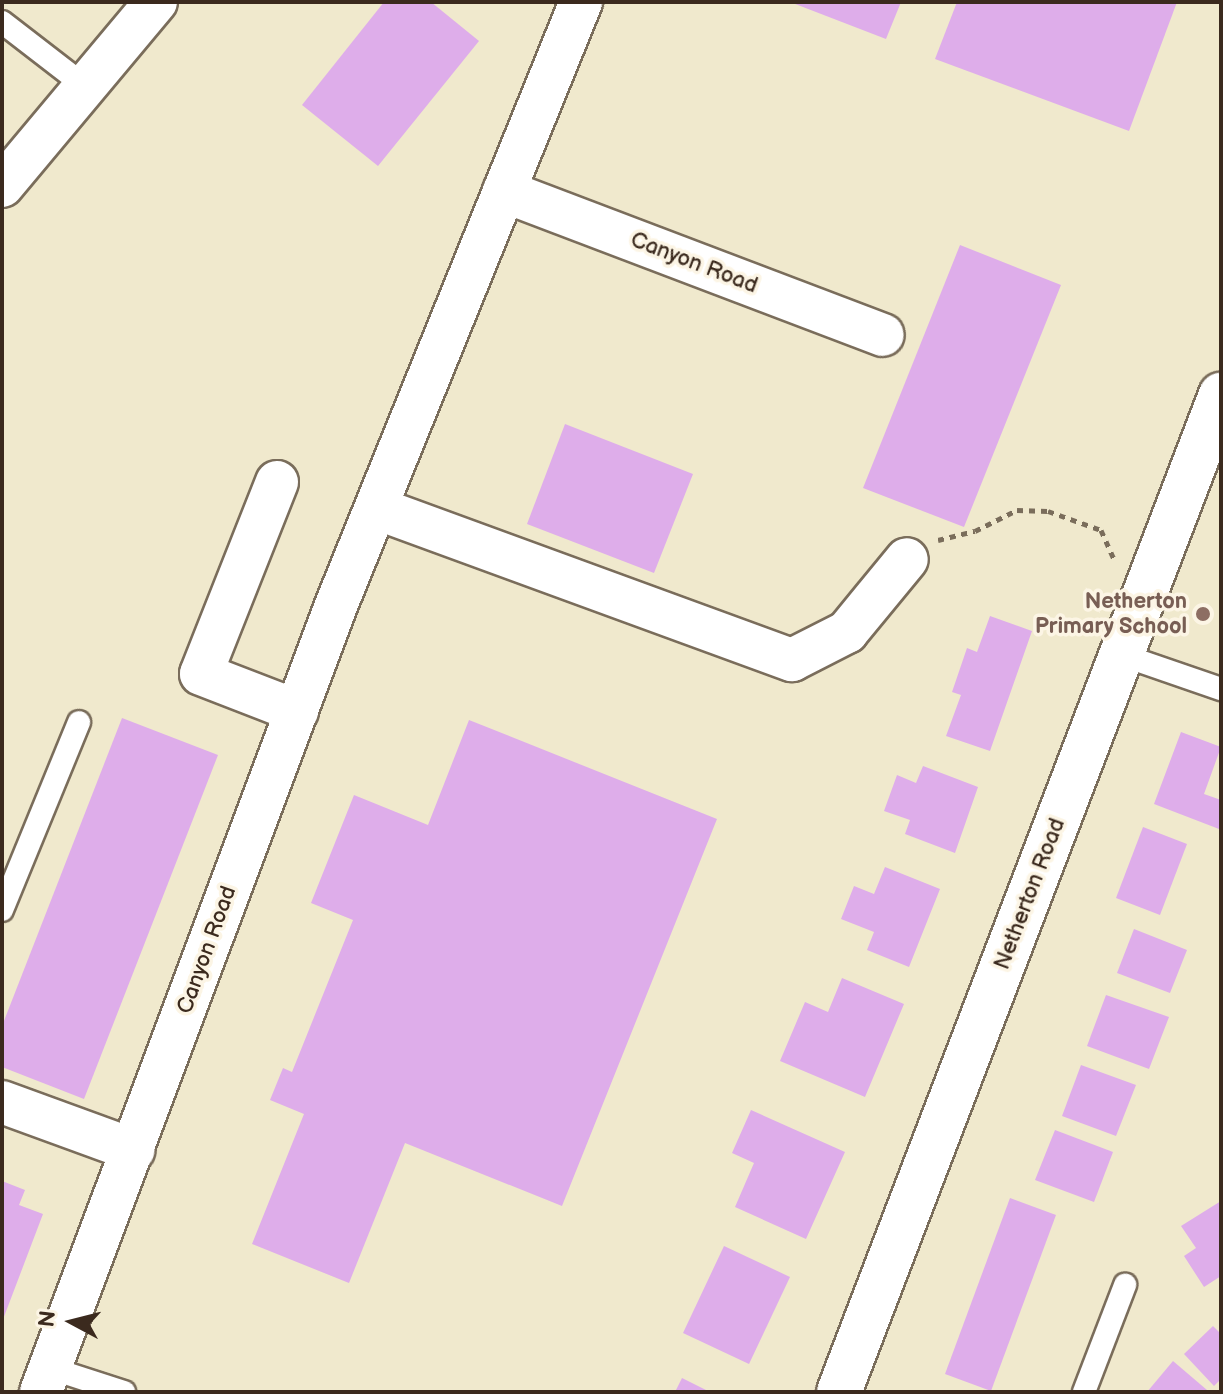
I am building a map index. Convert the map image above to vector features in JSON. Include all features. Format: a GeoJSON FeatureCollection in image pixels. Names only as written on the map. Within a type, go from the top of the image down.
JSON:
{"type":"FeatureCollection","features":[{"type":"Feature","properties":{"kind":"main road","name":"Netherton Road"},"geometry":{"type":"LineString","coordinates":[[839,1392],[1221,395]]}},
{"type":"Feature","properties":{"kind":"street"},"geometry":{"type":"LineString","coordinates":[[2,186],[156,2]]}},
{"type":"Feature","properties":{"kind":"street","name":"Canyon Road"},"geometry":{"type":"LineString","coordinates":[[46,1380],[297,711],[581,2]]}},
{"type":"Feature","properties":{"kind":"street","name":"Canyon Road"},"geometry":{"type":"LineString","coordinates":[[504,191],[883,335]]}},
{"type":"Feature","properties":{"kind":"street"},"geometry":{"type":"LineString","coordinates":[[277,482],[201,674],[297,711]]}},
{"type":"Feature","properties":{"kind":"street"},"geometry":{"type":"LineString","coordinates":[[376,508],[792,660],[847,632],[907,559]]}},
{"type":"Feature","properties":{"kind":"street"},"geometry":{"type":"LineString","coordinates":[[2,1102],[133,1150]]}},
{"type":"Feature","properties":{"kind":"lane"},"geometry":{"type":"LineString","coordinates":[[2,22],[86,87]]}},
{"type":"Feature","properties":{"kind":"lane"},"geometry":{"type":"LineString","coordinates":[[1122,655],[1221,689]]}},
{"type":"Feature","properties":{"kind":"lane"},"geometry":{"type":"LineString","coordinates":[[2,910],[79,722]]}},
{"type":"Feature","properties":{"kind":"lane"},"geometry":{"type":"LineString","coordinates":[[1084,1392],[1125,1285]]}},
{"type":"Feature","properties":{"kind":"lane"},"geometry":{"type":"LineString","coordinates":[[46,1380],[124,1392]]}},
{"type":"Feature","properties":{"kind":"path"},"geometry":{"type":"LineString","coordinates":[[907,559],[940,539],[975,531],[1017,510],[1048,511],[1101,530],[1139,606]]}},
{"type":"Feature","properties":{"kind":"building"},"geometry":{"type":"Polygon","coordinates":[[[384,2],[431,2],[479,41],[378,166],[302,105],[384,2]]]}},
{"type":"Feature","properties":{"kind":"building"},"geometry":{"type":"Polygon","coordinates":[[[790,2],[901,2],[886,39],[790,2]]]}},
{"type":"Feature","properties":{"kind":"building"},"geometry":{"type":"Polygon","coordinates":[[[957,2],[1177,2],[1129,131],[935,59],[957,2]]]}},
{"type":"Feature","properties":{"kind":"building"},"geometry":{"type":"Polygon","coordinates":[[[960,245],[1061,285],[964,527],[863,488],[960,245]]]}},
{"type":"Feature","properties":{"kind":"building"},"geometry":{"type":"Polygon","coordinates":[[[565,424],[693,474],[654,573],[527,524],[565,424]]]}},
{"type":"Feature","properties":{"kind":"building"},"geometry":{"type":"Polygon","coordinates":[[[990,616],[1032,631],[990,751],[946,736],[961,695],[952,692],[967,648],[977,652],[990,616]]]}},
{"type":"Feature","properties":{"kind":"building"},"geometry":{"type":"Polygon","coordinates":[[[122,718],[218,755],[84,1099],[2,1067],[2,1026],[122,718]]]}},
{"type":"Feature","properties":{"kind":"building"},"geometry":{"type":"Polygon","coordinates":[[[469,720],[717,819],[562,1206],[405,1143],[349,1283],[252,1244],[304,1114],[270,1100],[283,1068],[292,1072],[353,920],[311,903],[354,795],[428,825],[469,720]]]}},
{"type":"Feature","properties":{"kind":"building"},"geometry":{"type":"Polygon","coordinates":[[[1181,732],[1221,747],[1204,794],[1221,800],[1219,829],[1154,804],[1181,732]]]}},
{"type":"Feature","properties":{"kind":"building"},"geometry":{"type":"Polygon","coordinates":[[[923,766],[978,787],[955,853],[905,834],[910,820],[884,811],[897,775],[916,783],[923,766]]]}},
{"type":"Feature","properties":{"kind":"building"},"geometry":{"type":"Polygon","coordinates":[[[1143,827],[1187,844],[1160,915],[1116,898],[1143,827]]]}},
{"type":"Feature","properties":{"kind":"building"},"geometry":{"type":"Polygon","coordinates":[[[885,867],[940,889],[909,967],[867,950],[874,932],[841,919],[854,886],[874,894],[885,867]]]}},
{"type":"Feature","properties":{"kind":"building"},"geometry":{"type":"Polygon","coordinates":[[[1134,929],[1187,950],[1170,993],[1117,973],[1134,929]]]}},
{"type":"Feature","properties":{"kind":"building"},"geometry":{"type":"Polygon","coordinates":[[[842,978],[904,1004],[865,1097],[780,1061],[805,1002],[828,1012],[842,978]]]}},
{"type":"Feature","properties":{"kind":"building"},"geometry":{"type":"Polygon","coordinates":[[[1106,995],[1169,1017],[1149,1069],[1087,1046],[1106,995]]]}},
{"type":"Feature","properties":{"kind":"building"},"geometry":{"type":"Polygon","coordinates":[[[1081,1065],[1136,1085],[1116,1136],[1062,1116],[1081,1065]]]}},
{"type":"Feature","properties":{"kind":"building"},"geometry":{"type":"Polygon","coordinates":[[[751,1110],[845,1152],[806,1239],[735,1207],[754,1163],[732,1153],[751,1110]]]}},
{"type":"Feature","properties":{"kind":"building"},"geometry":{"type":"Polygon","coordinates":[[[1055,1130],[1113,1152],[1094,1202],[1035,1180],[1055,1130]]]}},
{"type":"Feature","properties":{"kind":"building"},"geometry":{"type":"Polygon","coordinates":[[[2,1181],[25,1190],[19,1205],[43,1214],[2,1322],[2,1181]]]}},
{"type":"Feature","properties":{"kind":"building"},"geometry":{"type":"Polygon","coordinates":[[[1010,1198],[1056,1215],[991,1391],[945,1374],[1010,1198]]]}},
{"type":"Feature","properties":{"kind":"building"},"geometry":{"type":"Polygon","coordinates":[[[1221,1201],[1221,1276],[1204,1287],[1184,1256],[1196,1248],[1181,1226],[1221,1201]]]}},
{"type":"Feature","properties":{"kind":"building"},"geometry":{"type":"Polygon","coordinates":[[[724,1246],[790,1277],[749,1364],[683,1333],[724,1246]]]}},
{"type":"Feature","properties":{"kind":"building"},"geometry":{"type":"Polygon","coordinates":[[[1213,1326],[1221,1334],[1221,1379],[1214,1386],[1184,1354],[1213,1326]]]}},
{"type":"Feature","properties":{"kind":"building"},"geometry":{"type":"Polygon","coordinates":[[[1173,1361],[1207,1390],[1206,1392],[1147,1392],[1173,1361]]]}},
{"type":"Feature","properties":{"kind":"building"},"geometry":{"type":"Polygon","coordinates":[[[682,1378],[710,1392],[675,1392],[682,1378]]]}},
{"type":"Feature","properties":{"kind":"place","name":"Netherton Primary School"},"geometry":{"type":"Point","coordinates":[1203,614]}}]}
